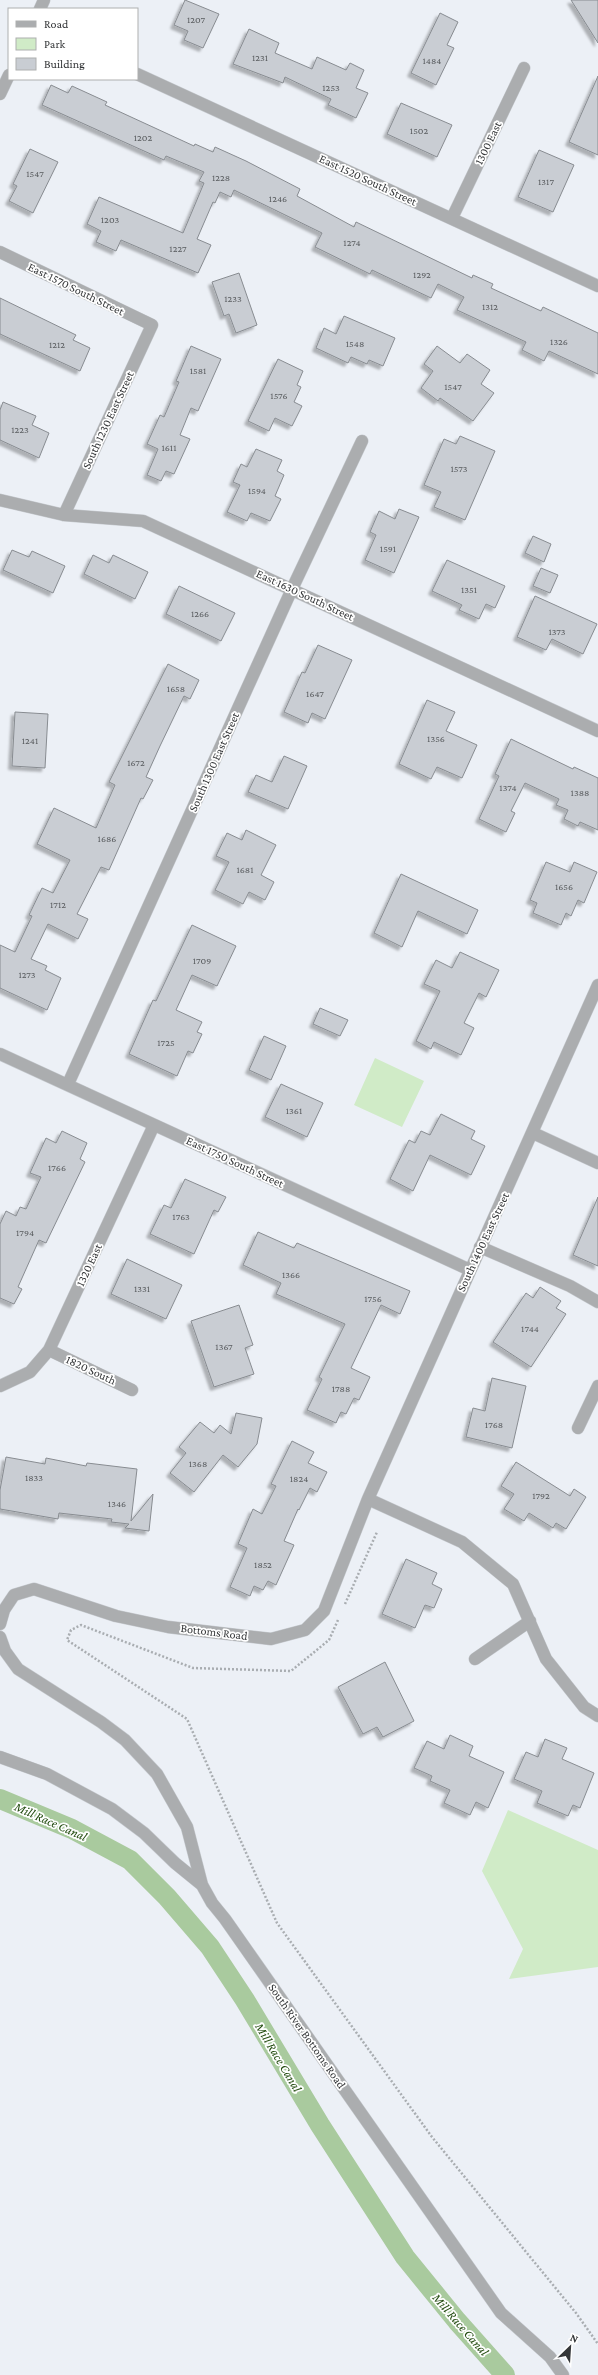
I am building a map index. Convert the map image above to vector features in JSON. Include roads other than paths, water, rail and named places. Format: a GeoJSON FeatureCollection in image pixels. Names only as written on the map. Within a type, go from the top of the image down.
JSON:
{"type":"FeatureCollection","features":[{"type":"Feature","properties":{"kind":"street","name":"1300 East"},"geometry":{"type":"LineString","coordinates":[[452,218],[524,68]]}},
{"type":"Feature","properties":{"kind":"street","name":"East 1520 South Street"},"geometry":{"type":"LineString","coordinates":[[138,74],[598,286]]}},
{"type":"Feature","properties":{"kind":"street"},"geometry":{"type":"LineString","coordinates":[[0,94],[8,77]]}},
{"type":"Feature","properties":{"kind":"street","name":"East 1570 South Street"},"geometry":{"type":"LineString","coordinates":[[0,252],[152,325]]}},
{"type":"Feature","properties":{"kind":"street","name":"South 1230 East Street"},"geometry":{"type":"LineString","coordinates":[[64,514],[152,325]]}},
{"type":"Feature","properties":{"kind":"street","name":"South 1300 East Street"},"geometry":{"type":"LineString","coordinates":[[68,1084],[292,588],[362,441]]}},
{"type":"Feature","properties":{"kind":"street","name":"East 1630 South Street"},"geometry":{"type":"LineString","coordinates":[[0,500],[64,514],[143,521],[292,588],[598,731]]}},
{"type":"Feature","properties":{"kind":"street","name":"South 1400 East Street"},"geometry":{"type":"LineString","coordinates":[[368,1499],[598,985]]}},
{"type":"Feature","properties":{"kind":"street","name":"East 1750 South Street"},"geometry":{"type":"LineString","coordinates":[[0,1054],[470,1270]]}},
{"type":"Feature","properties":{"kind":"street","name":"1320 East"},"geometry":{"type":"LineString","coordinates":[[0,1386],[30,1372],[49,1350],[154,1125]]}},
{"type":"Feature","properties":{"kind":"street"},"geometry":{"type":"LineString","coordinates":[[533,1133],[598,1163]]}},
{"type":"Feature","properties":{"kind":"street"},"geometry":{"type":"LineString","coordinates":[[480,1247],[570,1286],[598,1302]]}},
{"type":"Feature","properties":{"kind":"street","name":"1820 South"},"geometry":{"type":"LineString","coordinates":[[49,1350],[132,1390]]}},
{"type":"Feature","properties":{"kind":"street"},"geometry":{"type":"LineString","coordinates":[[578,1428],[598,1386]]}},
{"type":"Feature","properties":{"kind":"street"},"geometry":{"type":"LineString","coordinates":[[368,1499],[462,1542],[513,1584],[546,1659],[584,1707],[598,1716]]}},
{"type":"Feature","properties":{"kind":"street","name":"Bottoms Road"},"geometry":{"type":"LineString","coordinates":[[0,1624],[4,1610],[14,1595],[34,1589],[116,1616],[168,1627],[271,1639],[306,1630],[324,1611],[368,1499]]}},
{"type":"Feature","properties":{"kind":"street"},"geometry":{"type":"LineString","coordinates":[[475,1659],[530,1622]]}},
{"type":"Feature","properties":{"kind":"street"},"geometry":{"type":"LineString","coordinates":[[0,1637],[4,1651],[18,1669],[101,1722],[126,1740],[157,1774],[187,1827],[202,1885]]}},
{"type":"Feature","properties":{"kind":"street","name":"South River Bottoms Road"},"geometry":{"type":"LineString","coordinates":[[0,1757],[47,1774],[112,1809],[144,1833],[175,1863],[202,1885],[212,1903],[226,1919],[501,2313],[550,2357],[563,2375]]}},
{"type":"Feature","properties":{"kind":"waterway","name":"Mill Race Canal"},"geometry":{"type":"LineString","coordinates":[[0,1799],[72,1829],[130,1860],[167,1897],[210,1947],[245,2000],[320,2125],[405,2257],[457,2321],[505,2375]]}}]}
